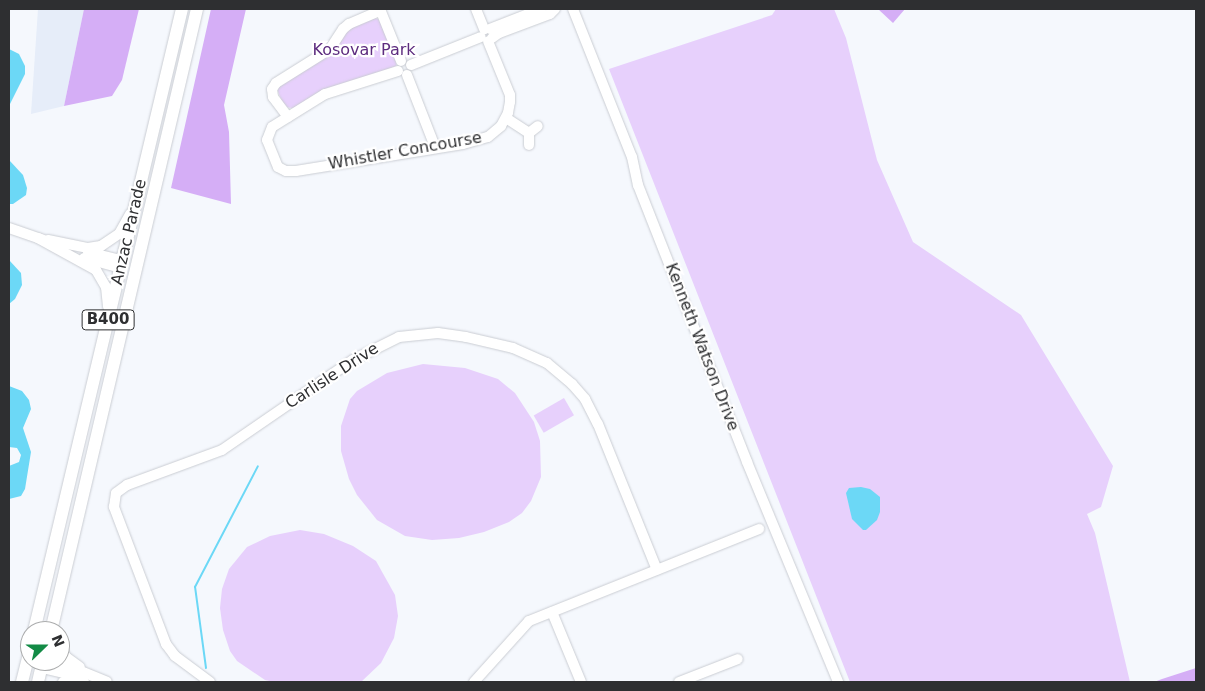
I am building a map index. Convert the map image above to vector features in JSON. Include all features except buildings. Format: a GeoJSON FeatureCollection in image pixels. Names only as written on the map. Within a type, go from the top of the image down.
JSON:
{"type":"FeatureCollection","features":[{"type":"Feature","properties":{"kind":"main road","name":"Anzac Parade"},"geometry":{"type":"LineString","coordinates":[[36,621],[182,9]]}},
{"type":"Feature","properties":{"kind":"main road","name":"Anzac Parade"},"geometry":{"type":"LineString","coordinates":[[53,621],[197,9]]}},
{"type":"Feature","properties":{"kind":"main road"},"geometry":{"type":"LineString","coordinates":[[122,264],[136,267]]}},
{"type":"Feature","properties":{"kind":"main road"},"geometry":{"type":"LineString","coordinates":[[22,682],[32,671]]}},
{"type":"Feature","properties":{"kind":"street"},"geometry":{"type":"LineString","coordinates":[[476,9],[510,96],[510,109],[506,118],[529,133]]}},
{"type":"Feature","properties":{"kind":"street"},"geometry":{"type":"LineString","coordinates":[[435,147],[404,68],[380,10],[349,24],[343,29],[330,49],[276,83],[272,89],[272,97],[288,117],[325,94],[404,68],[487,35],[541,9]]}},
{"type":"Feature","properties":{"kind":"street"},"geometry":{"type":"LineString","coordinates":[[487,35],[499,33],[550,14],[555,9]]}},
{"type":"Feature","properties":{"kind":"street","name":"Kenneth Watson Drive"},"geometry":{"type":"LineString","coordinates":[[572,9],[632,157],[638,184],[732,425],[838,682]]}},
{"type":"Feature","properties":{"kind":"street","name":"Whistler Concourse"},"geometry":{"type":"LineString","coordinates":[[288,117],[271,128],[267,137],[276,165],[288,172],[479,141],[495,132],[506,118]]}},
{"type":"Feature","properties":{"kind":"street"},"geometry":{"type":"LineString","coordinates":[[529,133],[538,126]]}},
{"type":"Feature","properties":{"kind":"street"},"geometry":{"type":"LineString","coordinates":[[529,133],[529,145]]}},
{"type":"Feature","properties":{"kind":"street"},"geometry":{"type":"LineString","coordinates":[[41,239],[88,248],[104,245],[119,234],[136,201]]}},
{"type":"Feature","properties":{"kind":"street"},"geometry":{"type":"LineString","coordinates":[[9,228],[122,264]]}},
{"type":"Feature","properties":{"kind":"street"},"geometry":{"type":"LineString","coordinates":[[41,239],[99,273],[107,291],[107,324]]}},
{"type":"Feature","properties":{"kind":"street","name":"Carlisle Drive"},"geometry":{"type":"LineString","coordinates":[[210,682],[172,654],[166,644],[114,507],[116,493],[127,484],[222,450],[353,360],[398,337],[425,333],[445,334],[513,348],[544,362],[572,384],[585,399],[598,424],[657,570]]}},
{"type":"Feature","properties":{"kind":"street"},"geometry":{"type":"LineString","coordinates":[[474,682],[527,622],[759,529]]}},
{"type":"Feature","properties":{"kind":"street"},"geometry":{"type":"LineString","coordinates":[[57,621],[60,593]]}},
{"type":"Feature","properties":{"kind":"street"},"geometry":{"type":"LineString","coordinates":[[552,612],[581,682]]}},
{"type":"Feature","properties":{"kind":"street"},"geometry":{"type":"LineString","coordinates":[[679,682],[738,659]]}},
{"type":"Feature","properties":{"kind":"street"},"geometry":{"type":"LineString","coordinates":[[70,660],[77,666],[111,682]]}},
{"type":"Feature","properties":{"kind":"street"},"geometry":{"type":"LineString","coordinates":[[70,669],[107,682]]}},
{"type":"Feature","properties":{"kind":"street"},"geometry":{"type":"LineString","coordinates":[[66,671],[102,682]]}},
{"type":"Feature","properties":{"kind":"street"},"geometry":{"type":"LineString","coordinates":[[63,682],[84,682]]}},
{"type":"Feature","properties":{"kind":"shaded area"},"geometry":{"type":"Polygon","coordinates":[[[38,9],[84,9],[64,106],[31,114],[38,9]]]}},
{"type":"Feature","properties":{"kind":"shaded area"},"geometry":{"type":"Polygon","coordinates":[[[84,9],[139,9],[122,80],[112,96],[64,106],[84,9]]]}},
{"type":"Feature","properties":{"kind":"shaded area"},"geometry":{"type":"Polygon","coordinates":[[[211,9],[246,9],[224,105],[229,132],[231,204],[171,188],[211,9]]]}},
{"type":"Feature","properties":{"kind":"shaded area"},"geometry":{"type":"Polygon","coordinates":[[[878,9],[905,9],[893,23],[878,9]]]}},
{"type":"Feature","properties":{"kind":"shaded area"},"geometry":{"type":"Polygon","coordinates":[[[1196,668],[1196,682],[1154,682],[1162,679],[1196,668]]]}},
{"type":"Feature","properties":{"kind":"green space"},"geometry":{"type":"Polygon","coordinates":[[[776,9],[834,9],[846,38],[877,160],[913,242],[1021,315],[1113,466],[1101,507],[1087,514],[1095,533],[1130,682],[850,682],[609,69],[772,15],[776,9]]]}},
{"type":"Feature","properties":{"kind":"green space","name":"Kosovar Park"},"geometry":{"type":"Polygon","coordinates":[[[375,18],[382,21],[397,59],[396,66],[293,108],[284,107],[277,89],[350,27],[375,18]]]}},
{"type":"Feature","properties":{"kind":"green space"},"geometry":{"type":"Polygon","coordinates":[[[423,364],[465,368],[498,379],[515,393],[534,422],[540,441],[541,477],[531,501],[522,513],[509,522],[484,532],[459,538],[432,540],[405,536],[377,520],[357,495],[349,479],[341,451],[341,426],[350,399],[357,391],[387,373],[423,364]]]}},
{"type":"Feature","properties":{"kind":"green space"},"geometry":{"type":"Polygon","coordinates":[[[564,398],[574,415],[544,433],[534,416],[564,398]]]}},
{"type":"Feature","properties":{"kind":"green space"},"geometry":{"type":"Polygon","coordinates":[[[300,530],[324,534],[353,546],[376,561],[395,595],[398,616],[394,638],[381,663],[361,682],[274,682],[265,680],[237,661],[230,651],[223,630],[220,608],[222,589],[229,569],[247,547],[270,536],[300,530]]]}},
{"type":"Feature","properties":{"kind":"water"},"geometry":{"type":"Polygon","coordinates":[[[9,49],[19,54],[25,66],[25,74],[9,106],[9,49]]]}},
{"type":"Feature","properties":{"kind":"water"},"geometry":{"type":"Polygon","coordinates":[[[9,160],[23,175],[27,188],[26,195],[13,204],[9,204],[9,160]]]}},
{"type":"Feature","properties":{"kind":"water"},"geometry":{"type":"Polygon","coordinates":[[[9,260],[21,273],[22,285],[15,299],[9,304],[9,260]]]}},
{"type":"Feature","properties":{"kind":"water"},"geometry":{"type":"Polygon","coordinates":[[[9,386],[22,391],[29,400],[31,409],[23,428],[31,452],[25,489],[21,496],[9,499],[9,466],[19,462],[21,455],[17,448],[9,447],[9,386]]]}},
{"type":"Feature","properties":{"kind":"water"},"geometry":{"type":"Polygon","coordinates":[[[861,487],[870,489],[880,497],[880,512],[877,520],[866,530],[863,530],[852,519],[846,493],[849,488],[861,487]]]}},
{"type":"Feature","properties":{"kind":"waterway"},"geometry":{"type":"LineString","coordinates":[[206,668],[195,587],[258,466]]}}]}
